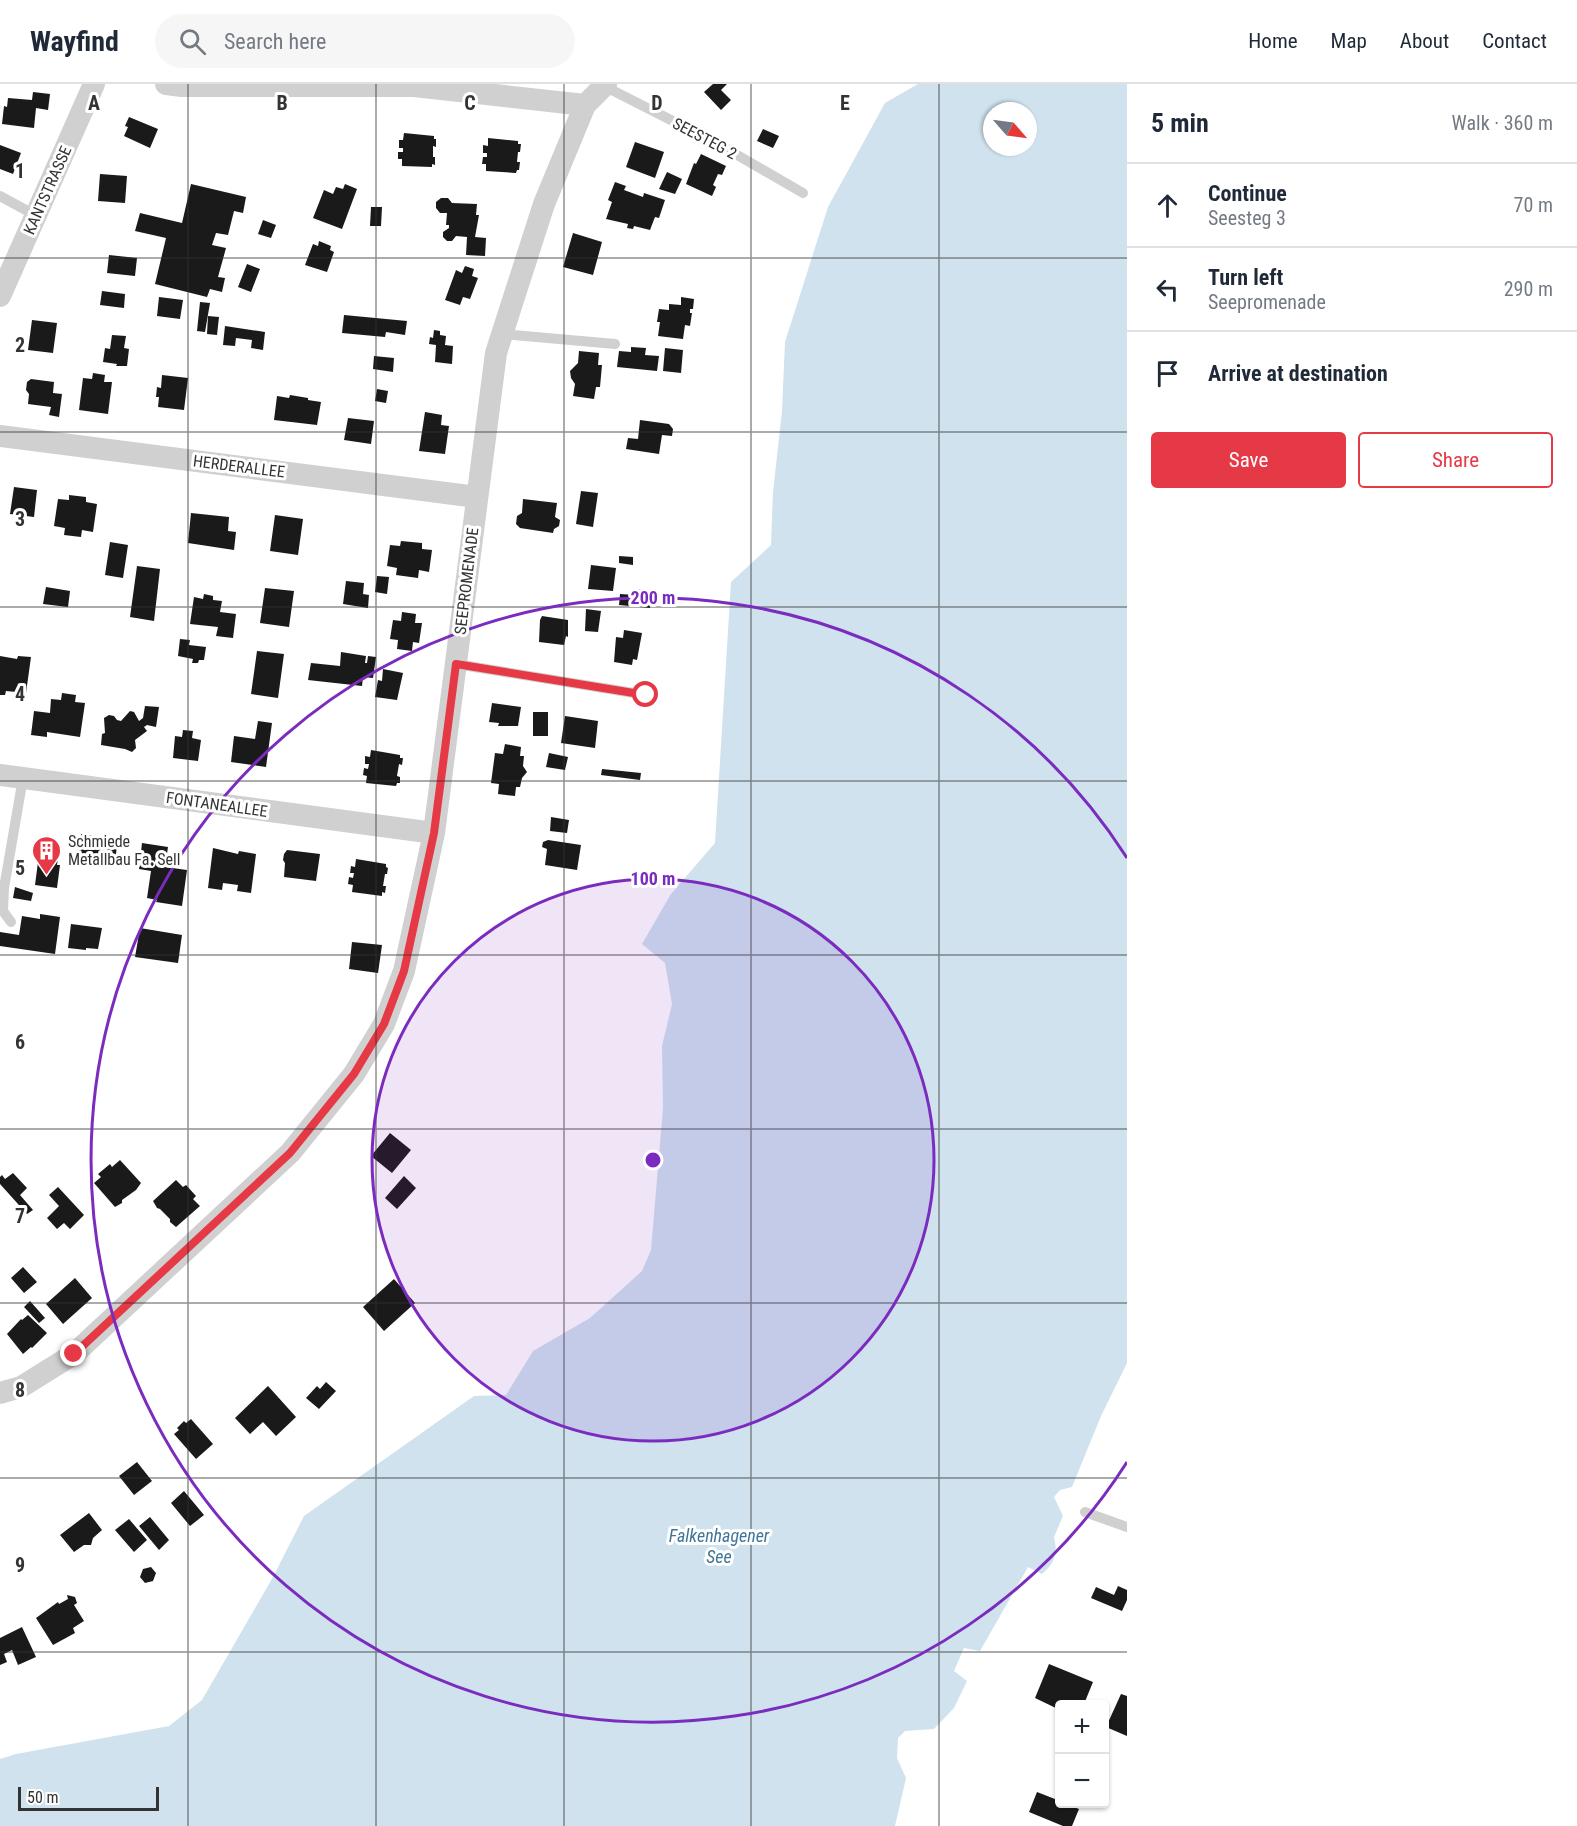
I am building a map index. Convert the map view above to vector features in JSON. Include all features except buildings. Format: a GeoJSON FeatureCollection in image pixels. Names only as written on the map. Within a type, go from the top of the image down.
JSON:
{"type":"FeatureCollection","features":[{"type":"Feature","properties":{"kind":"street","name":"KANTSTRASSE"},"geometry":{"type":"LineString","coordinates":[[0,296],[94,84]]}},
{"type":"Feature","properties":{"kind":"street"},"geometry":{"type":"LineString","coordinates":[[166,84],[182,86],[414,85],[585,105]]}},
{"type":"Feature","properties":{"kind":"street","name":"SEEPROMENADE"},"geometry":{"type":"LineString","coordinates":[[0,1393],[21,1387],[74,1354],[290,1153],[354,1074],[384,1024],[404,971],[434,833],[496,353],[543,204],[585,105],[605,85]]}},
{"type":"Feature","properties":{"kind":"street","name":"HERDERALLEE"},"geometry":{"type":"LineString","coordinates":[[0,436],[477,497]]}},
{"type":"Feature","properties":{"kind":"street","name":"FONTANEALLEE"},"geometry":{"type":"LineString","coordinates":[[0,775],[434,833]]}},
{"type":"Feature","properties":{"kind":"lane","name":"SEESTEG 2"},"geometry":{"type":"LineString","coordinates":[[605,85],[720,145],[803,193]]}},
{"type":"Feature","properties":{"kind":"lane"},"geometry":{"type":"LineString","coordinates":[[0,196],[35,215]]}},
{"type":"Feature","properties":{"kind":"lane"},"geometry":{"type":"LineString","coordinates":[[502,334],[615,344]]}},
{"type":"Feature","properties":{"kind":"lane"},"geometry":{"type":"LineString","coordinates":[[456,664],[646,695]]}},
{"type":"Feature","properties":{"kind":"lane"},"geometry":{"type":"LineString","coordinates":[[11,922],[3,911],[4,888],[23,778]]}},
{"type":"Feature","properties":{"kind":"lane"},"geometry":{"type":"LineString","coordinates":[[1085,1512],[1127,1527]]}},
{"type":"Feature","properties":{"kind":"water","name":"Falkenhagener See"},"geometry":{"type":"Polygon","coordinates":[[[918,84],[1127,84],[1127,1363],[1101,1416],[1072,1487],[1060,1490],[1054,1497],[1063,1516],[1054,1537],[1056,1548],[1053,1562],[1042,1574],[1028,1567],[980,1651],[964,1648],[954,1671],[967,1681],[954,1708],[934,1729],[905,1731],[898,1738],[897,1758],[906,1778],[895,1826],[0,1826],[0,1759],[16,1754],[169,1726],[202,1700],[273,1577],[304,1516],[474,1396],[506,1395],[533,1351],[590,1318],[642,1271],[651,1250],[663,1108],[662,1046],[672,1004],[665,963],[642,944],[671,894],[715,843],[731,582],[771,545],[785,342],[828,207],[885,103],[918,84]]]}},
{"type":"Feature","properties":{"kind":"place","name":"Schmiede Metallbau Fa. Sell"},"geometry":{"type":"Point","coordinates":[47,876]}},
{"type":"Feature","properties":{"kind":"route"},"geometry":{"type":"LineString","coordinates":[[74,1354],[290,1153],[354,1074],[384,1024],[404,971],[434,833],[456,664],[646,695]]}}]}
